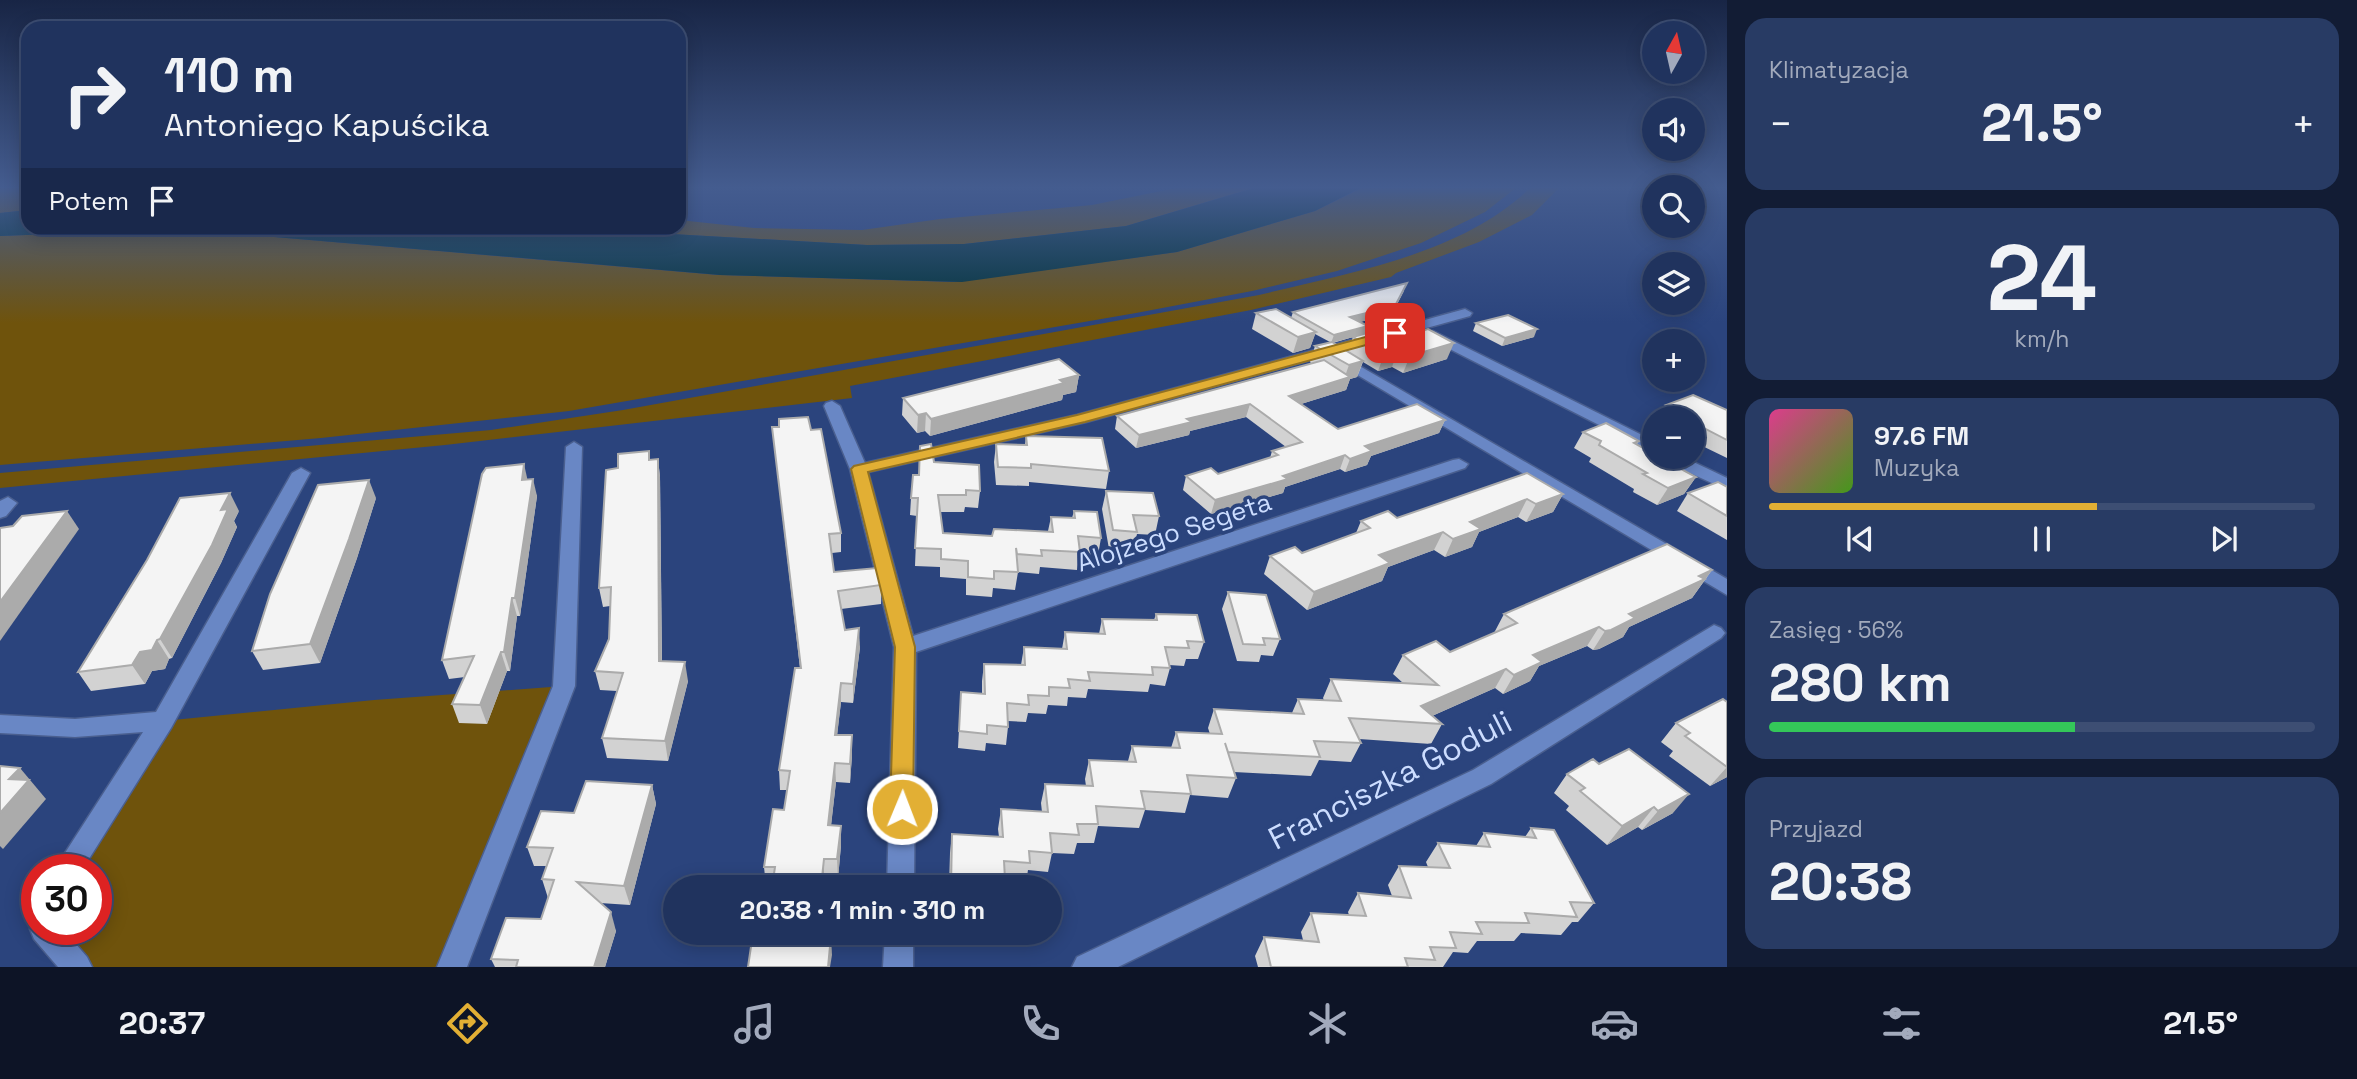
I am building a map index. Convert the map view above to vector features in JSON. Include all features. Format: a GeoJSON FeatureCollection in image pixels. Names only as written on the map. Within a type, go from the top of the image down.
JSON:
{"type":"FeatureCollection","features":[{"type":"Feature","properties":{"kind":"street"},"geometry":{"type":"LineString","coordinates":[[859,469],[1080,419],[1320,346],[1418,327],[1465,313]]}},
{"type":"Feature","properties":{"kind":"street"},"geometry":{"type":"LineString","coordinates":[[1418,327],[1642,442]]}},
{"type":"Feature","properties":{"kind":"street"},"geometry":{"type":"LineString","coordinates":[[1320,346],[1727,588]]}},
{"type":"Feature","properties":{"kind":"street"},"geometry":{"type":"LineString","coordinates":[[832,406],[859,469],[905,647],[900,875]]}},
{"type":"Feature","properties":{"kind":"street"},"geometry":{"type":"LineString","coordinates":[[452,967],[564,685],[575,447]]}},
{"type":"Feature","properties":{"kind":"street","name":"Alojzego Segeta"},"geometry":{"type":"LineString","coordinates":[[905,647],[1459,464]]}},
{"type":"Feature","properties":{"kind":"street"},"geometry":{"type":"LineString","coordinates":[[1694,469],[1727,485]]}},
{"type":"Feature","properties":{"kind":"street"},"geometry":{"type":"LineString","coordinates":[[77,854],[163,721],[301,474]]}},
{"type":"Feature","properties":{"kind":"street","name":"Franciszka Goduli"},"geometry":{"type":"LineString","coordinates":[[1087,967],[1482,777],[1714,633]]}},
{"type":"Feature","properties":{"kind":"street"},"geometry":{"type":"LineString","coordinates":[[0,724],[75,728],[163,721]]}},
{"type":"Feature","properties":{"kind":"street"},"geometry":{"type":"LineString","coordinates":[[57,945],[76,967]]}},
{"type":"Feature","properties":{"kind":"street"},"geometry":{"type":"LineString","coordinates":[[898,967],[899,945]]}},
{"type":"Feature","properties":{"kind":"shaded area"},"geometry":{"type":"Polygon","coordinates":[[[0,233],[26,235],[0,236],[0,233]]]}},
{"type":"Feature","properties":{"kind":"shaded area"},"geometry":{"type":"Polygon","coordinates":[[[686,233],[1062,233],[964,244],[867,245],[686,233]]]}},
{"type":"Feature","properties":{"kind":"shaded area"},"geometry":{"type":"Polygon","coordinates":[[[1062,233],[1241,233],[1177,252],[962,282],[720,275],[252,235],[686,235],[867,245],[964,244],[1062,233]]]}},
{"type":"Feature","properties":{"kind":"shaded area"},"geometry":{"type":"Polygon","coordinates":[[[1241,233],[1441,233],[1421,243],[1337,271],[1252,291],[569,411],[321,438],[0,465],[0,236],[252,235],[718,275],[954,282],[1177,252],[1241,233]]]}},
{"type":"Feature","properties":{"kind":"shaded area"},"geometry":{"type":"Polygon","coordinates":[[[1463,233],[1496,233],[1391,277],[1251,310],[850,386],[852,398],[445,445],[0,488],[0,473],[491,430],[623,410],[1259,295],[1367,269],[1439,245],[1463,233]]]}},
{"type":"Feature","properties":{"kind":"shaded area"},"geometry":{"type":"Polygon","coordinates":[[[564,686],[452,967],[77,967],[58,945],[112,945],[112,854],[77,854],[163,721],[374,700],[564,686]]]}},
{"type":"Feature","properties":{"kind":"building"},"geometry":{"type":"Polygon","coordinates":[[[1407,283],[1395,306],[1350,317],[1368,326],[1334,335],[1293,312],[1407,283]]]}},
{"type":"Feature","properties":{"kind":"building"},"geometry":{"type":"Polygon","coordinates":[[[1276,309],[1316,332],[1298,337],[1256,313],[1276,309]]]}},
{"type":"Feature","properties":{"kind":"building"},"geometry":{"type":"Polygon","coordinates":[[[1508,315],[1537,329],[1505,338],[1476,323],[1508,315]]]}},
{"type":"Feature","properties":{"kind":"building"},"geometry":{"type":"Polygon","coordinates":[[[1388,327],[1405,336],[1428,329],[1454,343],[1410,356],[1398,350],[1384,355],[1353,337],[1388,327]]]}},
{"type":"Feature","properties":{"kind":"building"},"geometry":{"type":"Polygon","coordinates":[[[1332,342],[1363,361],[1349,365],[1315,346],[1332,342]]]}},
{"type":"Feature","properties":{"kind":"building"},"geometry":{"type":"Polygon","coordinates":[[[1059,359],[1079,375],[1060,380],[1064,383],[931,419],[926,413],[918,415],[903,398],[1059,359]]]}},
{"type":"Feature","properties":{"kind":"building"},"geometry":{"type":"Polygon","coordinates":[[[1324,360],[1350,377],[1289,396],[1338,429],[1417,404],[1445,420],[1365,446],[1372,451],[1350,459],[1345,455],[1283,476],[1288,479],[1215,500],[1186,476],[1211,468],[1218,474],[1278,455],[1272,451],[1302,442],[1250,404],[1187,419],[1192,422],[1139,435],[1117,416],[1324,360]]]}},
{"type":"Feature","properties":{"kind":"building"},"geometry":{"type":"Polygon","coordinates":[[[1693,395],[1727,410],[1727,440],[1705,429],[1705,406],[1666,405],[1693,395]]]}},
{"type":"Feature","properties":{"kind":"building"},"geometry":{"type":"Polygon","coordinates":[[[808,417],[811,430],[821,429],[841,533],[829,534],[834,572],[877,568],[881,585],[838,591],[845,630],[859,628],[853,684],[841,683],[835,735],[852,735],[850,764],[835,763],[828,825],[841,826],[837,859],[824,859],[822,875],[774,875],[775,867],[764,867],[773,809],[784,810],[790,771],[779,770],[795,668],[801,668],[772,427],[779,427],[779,419],[808,417]]]}},
{"type":"Feature","properties":{"kind":"building"},"geometry":{"type":"Polygon","coordinates":[[[1606,423],[1639,441],[1634,443],[1642,447],[1642,469],[1681,469],[1696,477],[1668,488],[1599,445],[1601,441],[1583,432],[1606,423]]]}},
{"type":"Feature","properties":{"kind":"building"},"geometry":{"type":"Polygon","coordinates":[[[1026,436],[1102,438],[1109,471],[1031,464],[1031,468],[998,467],[996,444],[1027,445],[1026,436]]]}},
{"type":"Feature","properties":{"kind":"building"},"geometry":{"type":"Polygon","coordinates":[[[931,444],[934,462],[979,465],[980,491],[966,490],[966,495],[938,495],[943,533],[992,536],[994,529],[1053,532],[1051,517],[1075,518],[1074,511],[1097,512],[1101,538],[1078,536],[1080,552],[1041,550],[1042,556],[1017,554],[1016,548],[1018,572],[994,571],[994,579],[968,577],[968,561],[941,559],[941,549],[915,548],[918,498],[911,498],[913,475],[919,475],[920,446],[931,444]]]}},
{"type":"Feature","properties":{"kind":"building"},"geometry":{"type":"Polygon","coordinates":[[[649,451],[649,460],[658,459],[659,661],[685,662],[665,741],[602,738],[623,673],[595,671],[609,639],[611,587],[599,588],[606,470],[618,468],[618,454],[649,451]]]}},
{"type":"Feature","properties":{"kind":"building"},"geometry":{"type":"Polygon","coordinates":[[[524,464],[522,480],[533,479],[504,652],[501,652],[480,705],[452,704],[474,656],[442,660],[482,474],[486,468],[524,464]]]}},
{"type":"Feature","properties":{"kind":"building"},"geometry":{"type":"Polygon","coordinates":[[[1527,473],[1563,494],[1536,504],[1527,499],[1470,522],[1481,529],[1453,539],[1443,532],[1379,555],[1390,563],[1314,592],[1270,556],[1295,547],[1302,553],[1370,528],[1361,521],[1388,511],[1397,518],[1527,473]]]}},
{"type":"Feature","properties":{"kind":"building"},"geometry":{"type":"Polygon","coordinates":[[[369,480],[310,644],[252,651],[270,594],[318,485],[369,480]]]}},
{"type":"Feature","properties":{"kind":"building"},"geometry":{"type":"Polygon","coordinates":[[[1718,482],[1727,487],[1727,516],[1688,493],[1718,482]]]}},
{"type":"Feature","properties":{"kind":"building"},"geometry":{"type":"Polygon","coordinates":[[[1106,491],[1153,493],[1159,516],[1133,515],[1137,532],[1113,530],[1106,491]]]}},
{"type":"Feature","properties":{"kind":"building"},"geometry":{"type":"Polygon","coordinates":[[[230,493],[221,510],[228,509],[212,545],[152,650],[140,652],[132,665],[78,672],[147,560],[180,498],[230,493]]]}},
{"type":"Feature","properties":{"kind":"building"},"geometry":{"type":"Polygon","coordinates":[[[67,511],[0,602],[0,528],[13,526],[22,516],[67,511]]]}},
{"type":"Feature","properties":{"kind":"building"},"geometry":{"type":"Polygon","coordinates":[[[1667,544],[1712,570],[1699,576],[1705,579],[1629,614],[1635,618],[1611,630],[1605,631],[1599,627],[1533,655],[1542,662],[1514,675],[1506,669],[1421,706],[1442,724],[1349,718],[1361,743],[1314,741],[1320,757],[1228,752],[1225,743],[1236,778],[1187,775],[1191,794],[1141,791],[1145,809],[1096,806],[1098,824],[1077,824],[1079,835],[1050,833],[1052,853],[1029,851],[1030,863],[1004,861],[1005,875],[951,875],[952,834],[1003,837],[1001,809],[1048,812],[1045,784],[1093,786],[1089,760],[1136,762],[1132,746],[1180,748],[1176,732],[1222,734],[1214,709],[1304,714],[1298,699],[1341,701],[1331,679],[1438,685],[1403,655],[1436,641],[1450,652],[1517,623],[1504,614],[1667,544]]]}},
{"type":"Feature","properties":{"kind":"building"},"geometry":{"type":"Polygon","coordinates":[[[1228,592],[1266,595],[1280,639],[1263,638],[1265,645],[1243,644],[1228,592]]]}},
{"type":"Feature","properties":{"kind":"building"},"geometry":{"type":"Polygon","coordinates":[[[1156,614],[1197,615],[1204,642],[1187,641],[1189,648],[1165,647],[1170,668],[1152,667],[1153,675],[1088,672],[1090,681],[1068,679],[1070,688],[1049,687],[1049,696],[1028,695],[1029,705],[1007,703],[1008,727],[987,725],[987,734],[959,731],[961,692],[985,694],[984,664],[1025,665],[1024,647],[1067,649],[1065,632],[1105,634],[1102,619],[1157,620],[1156,614]]]}},
{"type":"Feature","properties":{"kind":"building"},"geometry":{"type":"Polygon","coordinates":[[[1723,699],[1727,702],[1727,767],[1685,736],[1690,733],[1676,723],[1723,699]]]}},
{"type":"Feature","properties":{"kind":"building"},"geometry":{"type":"Polygon","coordinates":[[[1629,749],[1689,794],[1658,811],[1654,807],[1622,826],[1580,791],[1585,788],[1567,774],[1593,759],[1599,764],[1629,749]]]}},
{"type":"Feature","properties":{"kind":"building"},"geometry":{"type":"Polygon","coordinates":[[[0,766],[20,768],[9,779],[29,780],[0,813],[0,766]]]}},
{"type":"Feature","properties":{"kind":"building"},"geometry":{"type":"Polygon","coordinates":[[[586,781],[652,785],[624,886],[577,882],[611,912],[594,967],[516,967],[518,960],[491,959],[506,918],[541,919],[554,880],[542,879],[553,848],[527,847],[541,811],[574,813],[586,781]]]}},
{"type":"Feature","properties":{"kind":"building"},"geometry":{"type":"Polygon","coordinates":[[[1531,828],[1554,830],[1594,903],[1570,902],[1577,917],[1525,913],[1529,923],[1476,922],[1482,934],[1450,932],[1456,948],[1430,947],[1435,960],[1405,958],[1408,967],[1271,967],[1264,937],[1319,942],[1311,913],[1366,916],[1358,893],[1411,898],[1399,866],[1450,868],[1438,843],[1490,847],[1484,833],[1536,838],[1531,828]]]}},
{"type":"Feature","properties":{"kind":"building"},"geometry":{"type":"Polygon","coordinates":[[[751,945],[830,945],[828,967],[748,967],[751,945]]]}},
{"type":"Feature","properties":{"kind":"route"},"geometry":{"type":"LineString","coordinates":[[902,809],[905,647],[859,469],[1080,419],[1395,333]]}}]}
